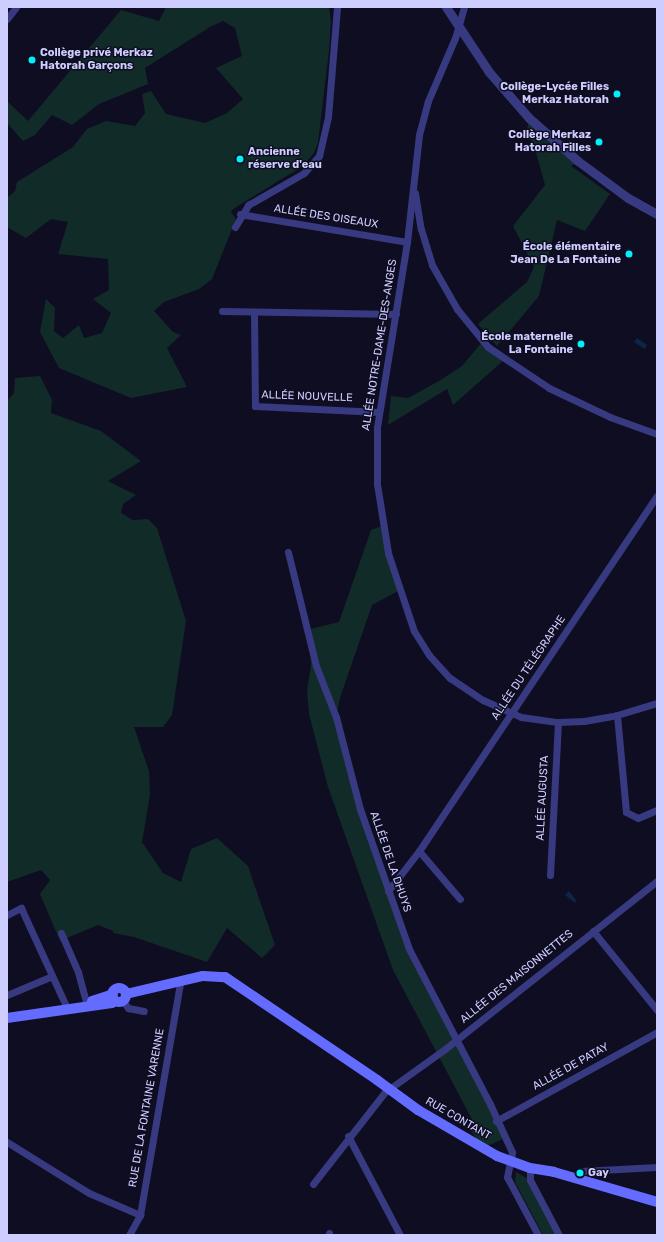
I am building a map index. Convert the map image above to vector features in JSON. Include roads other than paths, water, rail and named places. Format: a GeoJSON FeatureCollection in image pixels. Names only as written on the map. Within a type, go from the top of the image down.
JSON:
{"type":"FeatureCollection","features":[{"type":"Feature","properties":{"kind":"main road","name":"RUE CONTANT"},"geometry":{"type":"LineString","coordinates":[[148,988],[162,981],[205,970],[218,970],[240,980],[271,1006]]}},
{"type":"Feature","properties":{"kind":"main road","name":"RUE CONTANT"},"geometry":{"type":"LineString","coordinates":[[7,1018],[65,1004],[119,997],[148,988],[180,983],[203,976],[225,977],[271,1006],[389,1088],[418,1110],[511,1162],[530,1168],[554,1172],[657,1202]]}},
{"type":"Feature","properties":{"kind":"main road","name":"RUE CONTANT"},"geometry":{"type":"LineString","coordinates":[[65,1004],[112,1003],[119,997]]}},
{"type":"Feature","properties":{"kind":"street"},"geometry":{"type":"LineString","coordinates":[[7,19],[16,7]]}},
{"type":"Feature","properties":{"kind":"street"},"geometry":{"type":"LineString","coordinates":[[235,227],[240,214],[248,205],[304,173],[319,156],[328,117],[337,7]]}},
{"type":"Feature","properties":{"kind":"street"},"geometry":{"type":"LineString","coordinates":[[446,7],[489,72],[529,118],[578,162],[628,198],[657,214]]}},
{"type":"Feature","properties":{"kind":"street","name":"ALLÉE NOTRE-DAME-DES-ANGES"},"geometry":{"type":"LineString","coordinates":[[464,7],[428,102],[419,135],[407,242],[379,412],[377,484],[382,526],[394,573],[414,631],[429,655],[450,678],[483,700],[522,717],[558,722],[584,721],[617,715],[657,702]]}},
{"type":"Feature","properties":{"kind":"street"},"geometry":{"type":"LineString","coordinates":[[413,183],[421,229],[432,265],[458,310],[488,347],[549,388],[610,417],[657,434]]}},
{"type":"Feature","properties":{"kind":"street","name":"ALLÉE DES OISEAUX"},"geometry":{"type":"LineString","coordinates":[[240,214],[407,242]]}},
{"type":"Feature","properties":{"kind":"street"},"geometry":{"type":"LineString","coordinates":[[222,311],[396,314]]}},
{"type":"Feature","properties":{"kind":"street","name":"ALLÉE NOUVELLE"},"geometry":{"type":"LineString","coordinates":[[254,312],[255,406],[379,412]]}},
{"type":"Feature","properties":{"kind":"street","name":"ALLÉE DU TÉLÉGRAPHE"},"geometry":{"type":"LineString","coordinates":[[388,891],[419,851],[657,496]]}},
{"type":"Feature","properties":{"kind":"street","name":"ALLÉE DE LA DHUYS"},"geometry":{"type":"LineString","coordinates":[[288,552],[316,666],[332,704],[360,809],[409,949],[490,1104],[496,1121],[512,1152],[507,1177],[538,1235]]}},
{"type":"Feature","properties":{"kind":"street"},"geometry":{"type":"LineString","coordinates":[[617,715],[626,812],[638,818],[657,810]]}},
{"type":"Feature","properties":{"kind":"street","name":"ALLÉE AUGUSTA"},"geometry":{"type":"LineString","coordinates":[[550,875],[558,722]]}},
{"type":"Feature","properties":{"kind":"street"},"geometry":{"type":"LineString","coordinates":[[419,851],[460,899]]}},
{"type":"Feature","properties":{"kind":"street","name":"ALLÉE DES MAISONNETTES"},"geometry":{"type":"LineString","coordinates":[[312,1184],[348,1136],[389,1088],[456,1041],[593,930],[657,881]]}},
{"type":"Feature","properties":{"kind":"street"},"geometry":{"type":"LineString","coordinates":[[7,914],[21,908],[65,1004]]}},
{"type":"Feature","properties":{"kind":"street"},"geometry":{"type":"LineString","coordinates":[[593,930],[657,1010]]}},
{"type":"Feature","properties":{"kind":"street"},"geometry":{"type":"LineString","coordinates":[[61,933],[78,972],[86,1002]]}},
{"type":"Feature","properties":{"kind":"street"},"geometry":{"type":"LineString","coordinates":[[7,995],[52,976]]}},
{"type":"Feature","properties":{"kind":"street","name":"RUE DE LA FONTAINE VARENNE"},"geometry":{"type":"LineString","coordinates":[[129,1235],[140,1215],[180,983]]}},
{"type":"Feature","properties":{"kind":"street"},"geometry":{"type":"LineString","coordinates":[[119,997],[128,1008],[144,1011]]}},
{"type":"Feature","properties":{"kind":"street","name":"ALLÉE DE PATAY"},"geometry":{"type":"LineString","coordinates":[[496,1121],[657,1032]]}},
{"type":"Feature","properties":{"kind":"street"},"geometry":{"type":"LineString","coordinates":[[348,1136],[400,1235]]}},
{"type":"Feature","properties":{"kind":"street"},"geometry":{"type":"LineString","coordinates":[[7,1142],[89,1193],[140,1215]]}},
{"type":"Feature","properties":{"kind":"street"},"geometry":{"type":"LineString","coordinates":[[582,1171],[657,1167]]}},
{"type":"Feature","properties":{"kind":"street"},"geometry":{"type":"LineString","coordinates":[[530,1168],[530,1180],[559,1235]]}},
{"type":"Feature","properties":{"kind":"water"},"geometry":{"type":"Polygon","coordinates":[[[637,338],[647,345],[645,349],[634,342],[637,338]]]}},
{"type":"Feature","properties":{"kind":"water"},"geometry":{"type":"Polygon","coordinates":[[[569,891],[576,900],[575,903],[565,895],[569,891]]]}},
{"type":"Feature","properties":{"kind":"place","name":"Collège privé Merkaz Hatorah Garçons"},"geometry":{"type":"Point","coordinates":[32,60]}},
{"type":"Feature","properties":{"kind":"place","name":"Collège-Lycée Filles Merkaz Hatorah"},"geometry":{"type":"Point","coordinates":[617,94]}},
{"type":"Feature","properties":{"kind":"place","name":"Collège Merkaz Hatorah Filles"},"geometry":{"type":"Point","coordinates":[599,142]}},
{"type":"Feature","properties":{"kind":"place","name":"Ancienne réserve d'eau"},"geometry":{"type":"Point","coordinates":[240,159]}},
{"type":"Feature","properties":{"kind":"place","name":"École élémentaire Jean De La Fontaine"},"geometry":{"type":"Point","coordinates":[629,254]}},
{"type":"Feature","properties":{"kind":"place","name":"École maternelle La Fontaine"},"geometry":{"type":"Point","coordinates":[581,344]}},
{"type":"Feature","properties":{"kind":"place","name":"Gay"},"geometry":{"type":"Point","coordinates":[580,1173]}}]}
